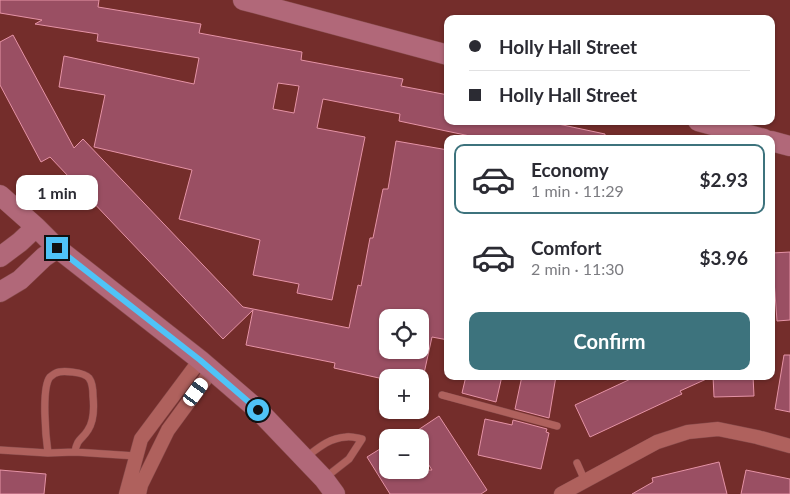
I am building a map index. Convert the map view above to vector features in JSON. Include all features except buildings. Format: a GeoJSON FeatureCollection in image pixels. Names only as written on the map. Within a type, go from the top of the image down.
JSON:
{"type":"FeatureCollection","features":[{"type":"Feature","properties":{"kind":"street"},"geometry":{"type":"LineString","coordinates":[[242,0],[444,54]]}},
{"type":"Feature","properties":{"kind":"street"},"geometry":{"type":"LineString","coordinates":[[713,125],[749,135]]}},
{"type":"Feature","properties":{"kind":"street"},"geometry":{"type":"LineString","coordinates":[[775,142],[790,146]]}},
{"type":"Feature","properties":{"kind":"street"},"geometry":{"type":"LineString","coordinates":[[0,195],[36,226],[57,248],[206,365],[258,410],[329,486]]}},
{"type":"Feature","properties":{"kind":"street"},"geometry":{"type":"LineString","coordinates":[[0,257],[20,242],[36,226]]}},
{"type":"Feature","properties":{"kind":"street"},"geometry":{"type":"LineString","coordinates":[[0,292],[20,280],[44,257],[57,248]]}},
{"type":"Feature","properties":{"kind":"street"},"geometry":{"type":"LineString","coordinates":[[126,494],[141,439],[206,365]]}},
{"type":"Feature","properties":{"kind":"street"},"geometry":{"type":"LineString","coordinates":[[139,494],[141,485],[168,430],[206,365]]}},
{"type":"Feature","properties":{"kind":"street"},"geometry":{"type":"LineString","coordinates":[[561,494],[657,442],[688,432],[718,429],[790,446]]}},
{"type":"Feature","properties":{"kind":"lane"},"geometry":{"type":"LineString","coordinates":[[48,453],[44,429],[46,389],[47,382],[56,372],[79,373],[88,376],[91,381],[93,397],[91,423],[76,445],[75,452]]}},
{"type":"Feature","properties":{"kind":"lane"},"geometry":{"type":"LineString","coordinates":[[442,395],[557,426]]}},
{"type":"Feature","properties":{"kind":"lane"},"geometry":{"type":"LineString","coordinates":[[304,459],[321,445],[333,439],[347,436],[362,439],[329,486]]}},
{"type":"Feature","properties":{"kind":"lane"},"geometry":{"type":"LineString","coordinates":[[0,450],[136,456]]}},
{"type":"Feature","properties":{"kind":"lane"},"geometry":{"type":"LineString","coordinates":[[577,463],[585,480]]}},
{"type":"Feature","properties":{"kind":"route"},"geometry":{"type":"LineString","coordinates":[[57,248],[200,360],[258,410]]}}]}
